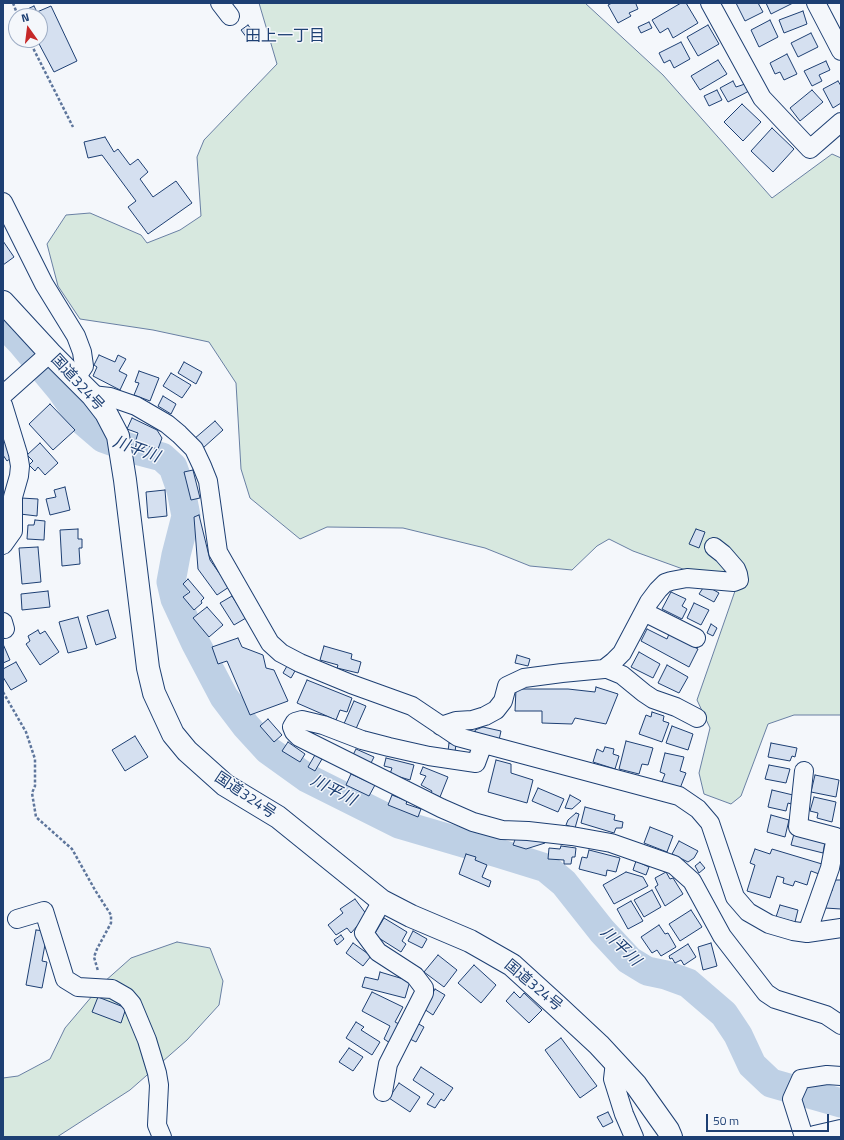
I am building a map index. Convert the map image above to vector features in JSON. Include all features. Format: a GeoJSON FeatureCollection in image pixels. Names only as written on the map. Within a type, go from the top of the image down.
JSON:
{"type":"FeatureCollection","features":[{"type":"Feature","properties":{"kind":"highway","name":"国道324号"},"geometry":{"type":"LineString","coordinates":[[3,302],[50,353],[92,395],[106,413],[118,436],[125,480],[148,668],[154,693],[173,734],[187,751],[225,785],[278,817],[382,901],[412,916],[470,941],[512,965],[556,1004],[615,1062],[636,1085],[668,1130],[671,1137]]}},
{"type":"Feature","properties":{"kind":"highway"},"geometry":{"type":"LineString","coordinates":[[815,1137],[841,1132]]}},
{"type":"Feature","properties":{"kind":"street"},"geometry":{"type":"LineString","coordinates":[[710,3],[762,98],[810,149],[841,122]]}},
{"type":"Feature","properties":{"kind":"street"},"geometry":{"type":"LineString","coordinates":[[816,3],[841,51]]}},
{"type":"Feature","properties":{"kind":"street"},"geometry":{"type":"LineString","coordinates":[[3,202],[44,284],[76,336],[82,352],[84,366],[76,378]]}},
{"type":"Feature","properties":{"kind":"street"},"geometry":{"type":"LineString","coordinates":[[3,395],[50,353]]}},
{"type":"Feature","properties":{"kind":"street"},"geometry":{"type":"LineString","coordinates":[[92,395],[110,397],[136,406],[173,429],[194,449],[208,482],[218,552],[270,643],[280,653],[351,684],[412,706],[458,737],[679,796],[698,809],[710,823],[735,898],[748,912],[769,924],[793,931],[807,933],[841,928]]}},
{"type":"Feature","properties":{"kind":"street"},"geometry":{"type":"LineString","coordinates":[[3,405],[18,454],[20,466],[19,476],[13,497],[13,531],[3,545]]}},
{"type":"Feature","properties":{"kind":"street"},"geometry":{"type":"LineString","coordinates":[[441,726],[456,721],[472,720],[485,716],[496,710],[503,701],[507,686],[524,678],[604,669],[622,652],[658,590],[666,583],[687,578],[734,582],[739,580],[736,569],[723,554],[714,547]]}},
{"type":"Feature","properties":{"kind":"street"},"geometry":{"type":"LineString","coordinates":[[644,612],[696,638]]}},
{"type":"Feature","properties":{"kind":"street"},"geometry":{"type":"LineString","coordinates":[[605,668],[622,675],[653,699],[676,707],[697,718]]}},
{"type":"Feature","properties":{"kind":"street"},"geometry":{"type":"LineString","coordinates":[[483,744],[476,763],[429,756],[389,747],[362,740],[323,725],[302,720],[295,722],[292,727],[294,732],[299,737],[435,805],[473,822],[502,830],[528,831],[572,836],[611,843],[674,865],[692,881],[722,936],[766,993],[774,999],[826,1015],[841,1025]]}},
{"type":"Feature","properties":{"kind":"street"},"geometry":{"type":"LineString","coordinates":[[804,772],[798,827],[836,837],[830,868],[807,933]]}},
{"type":"Feature","properties":{"kind":"street"},"geometry":{"type":"LineString","coordinates":[[382,901],[364,933],[378,952],[415,976],[424,988],[424,993],[388,1064],[383,1092]]}},
{"type":"Feature","properties":{"kind":"street"},"geometry":{"type":"LineString","coordinates":[[16,919],[44,911],[64,979],[78,987],[112,989],[126,997],[132,1004],[147,1040],[157,1073],[157,1125],[162,1137]]}},
{"type":"Feature","properties":{"kind":"street"},"geometry":{"type":"LineString","coordinates":[[615,1062],[612,1079],[634,1137]]}},
{"type":"Feature","properties":{"kind":"street"},"geometry":{"type":"LineString","coordinates":[[804,1137],[792,1099],[801,1079],[827,1075],[841,1076]]}},
{"type":"Feature","properties":{"kind":"path"},"geometry":{"type":"LineString","coordinates":[[33,48],[73,128]]}},
{"type":"Feature","properties":{"kind":"path"},"geometry":{"type":"LineString","coordinates":[[3,692],[26,732],[35,759],[36,786],[32,793],[36,817],[72,849],[111,915],[111,923],[94,957],[97,970],[101,976]]}},
{"type":"Feature","properties":{"kind":"shaded area"},"geometry":{"type":"Polygon","coordinates":[[[259,3],[585,3],[663,75],[772,198],[832,154],[841,158],[841,715],[794,715],[768,724],[741,796],[731,804],[704,794],[699,773],[710,728],[697,700],[735,591],[705,577],[633,551],[609,539],[597,546],[572,570],[530,566],[485,548],[403,528],[327,527],[300,539],[250,498],[241,469],[236,383],[209,342],[153,330],[80,319],[58,286],[47,244],[66,215],[90,213],[141,235],[147,243],[180,230],[201,216],[197,157],[204,140],[277,64],[259,3]]]}},
{"type":"Feature","properties":{"kind":"shaded area"},"geometry":{"type":"Polygon","coordinates":[[[177,942],[210,948],[223,981],[219,1005],[187,1040],[130,1090],[57,1137],[3,1137],[3,1078],[18,1076],[50,1059],[65,1028],[104,982],[131,958],[177,942]]]}},
{"type":"Feature","properties":{"kind":"building"},"geometry":{"type":"Polygon","coordinates":[[[612,3],[637,3],[638,9],[629,13],[631,16],[618,23],[608,5],[612,3]]]}},
{"type":"Feature","properties":{"kind":"building"},"geometry":{"type":"Polygon","coordinates":[[[681,3],[686,3],[698,23],[673,38],[668,28],[660,33],[652,20],[681,3]]]}},
{"type":"Feature","properties":{"kind":"building"},"geometry":{"type":"Polygon","coordinates":[[[736,3],[758,3],[763,12],[745,21],[736,3]]]}},
{"type":"Feature","properties":{"kind":"building"},"geometry":{"type":"Polygon","coordinates":[[[766,3],[793,3],[771,14],[766,3]]]}},
{"type":"Feature","properties":{"kind":"building"},"geometry":{"type":"Polygon","coordinates":[[[51,6],[77,61],[54,72],[41,48],[48,48],[48,8],[46,8],[51,6]]]}},
{"type":"Feature","properties":{"kind":"building"},"geometry":{"type":"Polygon","coordinates":[[[803,11],[807,24],[784,33],[779,20],[803,11]]]}},
{"type":"Feature","properties":{"kind":"building"},"geometry":{"type":"Polygon","coordinates":[[[770,20],[778,37],[759,47],[751,30],[770,20]]]}},
{"type":"Feature","properties":{"kind":"building"},"geometry":{"type":"Polygon","coordinates":[[[649,22],[652,28],[641,33],[638,27],[649,22]]]}},
{"type":"Feature","properties":{"kind":"building"},"geometry":{"type":"Polygon","coordinates":[[[248,25],[257,37],[250,42],[241,30],[248,25]]]}},
{"type":"Feature","properties":{"kind":"building"},"geometry":{"type":"Polygon","coordinates":[[[708,25],[719,44],[698,56],[687,37],[708,25]]]}},
{"type":"Feature","properties":{"kind":"building"},"geometry":{"type":"Polygon","coordinates":[[[811,33],[818,47],[798,57],[791,43],[811,33]]]}},
{"type":"Feature","properties":{"kind":"building"},"geometry":{"type":"Polygon","coordinates":[[[681,42],[690,59],[674,68],[670,60],[664,63],[659,53],[681,42]]]}},
{"type":"Feature","properties":{"kind":"building"},"geometry":{"type":"Polygon","coordinates":[[[787,54],[797,74],[784,80],[780,72],[775,74],[770,63],[787,54]]]}},
{"type":"Feature","properties":{"kind":"building"},"geometry":{"type":"Polygon","coordinates":[[[718,60],[727,74],[700,90],[691,76],[718,60]]]}},
{"type":"Feature","properties":{"kind":"building"},"geometry":{"type":"Polygon","coordinates":[[[826,61],[830,70],[819,75],[822,81],[812,86],[804,71],[826,61]]]}},
{"type":"Feature","properties":{"kind":"building"},"geometry":{"type":"Polygon","coordinates":[[[733,81],[736,87],[745,84],[749,91],[728,102],[720,88],[733,81]]]}},
{"type":"Feature","properties":{"kind":"building"},"geometry":{"type":"Polygon","coordinates":[[[838,81],[841,86],[841,103],[833,108],[823,89],[838,81]]]}},
{"type":"Feature","properties":{"kind":"building"},"geometry":{"type":"Polygon","coordinates":[[[717,90],[722,100],[709,106],[704,96],[717,90]]]}},
{"type":"Feature","properties":{"kind":"building"},"geometry":{"type":"Polygon","coordinates":[[[812,90],[823,102],[800,121],[790,108],[812,90]]]}},
{"type":"Feature","properties":{"kind":"building"},"geometry":{"type":"Polygon","coordinates":[[[742,104],[761,122],[743,141],[724,122],[742,104]]]}},
{"type":"Feature","properties":{"kind":"building"},"geometry":{"type":"Polygon","coordinates":[[[772,128],[794,149],[773,172],[751,151],[772,128]]]}},
{"type":"Feature","properties":{"kind":"building"},"geometry":{"type":"Polygon","coordinates":[[[105,137],[114,152],[118,149],[130,165],[138,159],[148,172],[140,179],[153,197],[176,181],[192,203],[148,234],[128,207],[136,201],[102,155],[88,158],[84,142],[105,137]]]}},
{"type":"Feature","properties":{"kind":"building"},"geometry":{"type":"Polygon","coordinates":[[[3,241],[14,257],[3,265],[3,241]]]}},
{"type":"Feature","properties":{"kind":"building"},"geometry":{"type":"Polygon","coordinates":[[[99,355],[115,362],[118,355],[126,359],[119,371],[127,375],[120,390],[93,376],[97,367],[94,365],[99,355]]]}},
{"type":"Feature","properties":{"kind":"building"},"geometry":{"type":"Polygon","coordinates":[[[184,362],[202,372],[196,384],[178,373],[184,362]]]}},
{"type":"Feature","properties":{"kind":"building"},"geometry":{"type":"Polygon","coordinates":[[[139,371],[159,378],[150,401],[134,395],[139,383],[135,382],[139,371]]]}},
{"type":"Feature","properties":{"kind":"building"},"geometry":{"type":"Polygon","coordinates":[[[171,373],[191,385],[182,398],[163,386],[171,373]]]}},
{"type":"Feature","properties":{"kind":"building"},"geometry":{"type":"Polygon","coordinates":[[[163,396],[176,404],[171,414],[158,406],[163,396]]]}},
{"type":"Feature","properties":{"kind":"building"},"geometry":{"type":"Polygon","coordinates":[[[50,404],[75,430],[53,450],[29,424],[50,404]]]}},
{"type":"Feature","properties":{"kind":"building"},"geometry":{"type":"Polygon","coordinates":[[[132,418],[157,430],[162,438],[158,449],[135,443],[138,433],[127,429],[132,418]]]}},
{"type":"Feature","properties":{"kind":"building"},"geometry":{"type":"Polygon","coordinates":[[[215,421],[223,430],[203,448],[194,439],[215,421]]]}},
{"type":"Feature","properties":{"kind":"building"},"geometry":{"type":"Polygon","coordinates":[[[3,437],[15,455],[7,461],[3,455],[3,437]]]}},
{"type":"Feature","properties":{"kind":"building"},"geometry":{"type":"Polygon","coordinates":[[[40,443],[58,463],[45,475],[38,467],[35,471],[29,465],[33,461],[27,455],[40,443]]]}},
{"type":"Feature","properties":{"kind":"building"},"geometry":{"type":"Polygon","coordinates":[[[193,470],[200,498],[191,500],[184,472],[193,470]]]}},
{"type":"Feature","properties":{"kind":"building"},"geometry":{"type":"Polygon","coordinates":[[[65,487],[70,510],[50,515],[46,499],[56,497],[54,490],[65,487]]]}},
{"type":"Feature","properties":{"kind":"building"},"geometry":{"type":"Polygon","coordinates":[[[165,490],[167,516],[148,518],[146,492],[165,490]]]}},
{"type":"Feature","properties":{"kind":"building"},"geometry":{"type":"Polygon","coordinates":[[[21,498],[38,499],[37,516],[20,514],[21,498]]]}},
{"type":"Feature","properties":{"kind":"building"},"geometry":{"type":"Polygon","coordinates":[[[199,515],[210,560],[229,587],[217,595],[198,569],[194,517],[199,515]]]}},
{"type":"Feature","properties":{"kind":"building"},"geometry":{"type":"Polygon","coordinates":[[[35,520],[45,521],[44,540],[27,539],[28,525],[34,525],[35,520]]]}},
{"type":"Feature","properties":{"kind":"building"},"geometry":{"type":"Polygon","coordinates":[[[78,529],[78,539],[82,539],[82,548],[79,548],[80,564],[62,566],[60,530],[78,529]]]}},
{"type":"Feature","properties":{"kind":"building"},"geometry":{"type":"Polygon","coordinates":[[[696,529],[705,532],[699,548],[689,544],[696,529]]]}},
{"type":"Feature","properties":{"kind":"building"},"geometry":{"type":"Polygon","coordinates":[[[38,547],[41,582],[22,584],[19,548],[38,547]]]}},
{"type":"Feature","properties":{"kind":"building"},"geometry":{"type":"Polygon","coordinates":[[[188,579],[204,598],[201,601],[202,603],[194,610],[183,597],[190,592],[183,584],[188,579]]]}},
{"type":"Feature","properties":{"kind":"building"},"geometry":{"type":"Polygon","coordinates":[[[705,585],[719,593],[714,602],[699,594],[705,585]]]}},
{"type":"Feature","properties":{"kind":"building"},"geometry":{"type":"Polygon","coordinates":[[[48,591],[50,607],[22,610],[21,594],[48,591]]]}},
{"type":"Feature","properties":{"kind":"building"},"geometry":{"type":"Polygon","coordinates":[[[671,592],[686,599],[682,606],[687,609],[682,619],[662,609],[671,592]]]}},
{"type":"Feature","properties":{"kind":"building"},"geometry":{"type":"Polygon","coordinates":[[[232,596],[246,618],[234,625],[220,603],[232,596]]]}},
{"type":"Feature","properties":{"kind":"building"},"geometry":{"type":"Polygon","coordinates":[[[694,603],[709,610],[701,625],[687,618],[694,603]]]}},
{"type":"Feature","properties":{"kind":"building"},"geometry":{"type":"Polygon","coordinates":[[[207,607],[223,625],[209,637],[193,618],[207,607]]]}},
{"type":"Feature","properties":{"kind":"building"},"geometry":{"type":"Polygon","coordinates":[[[108,610],[116,638],[96,645],[87,616],[108,610]]]}},
{"type":"Feature","properties":{"kind":"building"},"geometry":{"type":"Polygon","coordinates":[[[78,617],[87,648],[68,653],[59,622],[78,617]]]}},
{"type":"Feature","properties":{"kind":"building"},"geometry":{"type":"Polygon","coordinates":[[[711,624],[717,628],[713,636],[707,633],[711,624]]]}},
{"type":"Feature","properties":{"kind":"building"},"geometry":{"type":"Polygon","coordinates":[[[647,629],[667,639],[669,634],[698,649],[689,667],[641,641],[647,629]]]}},
{"type":"Feature","properties":{"kind":"building"},"geometry":{"type":"Polygon","coordinates":[[[38,630],[40,634],[45,631],[59,652],[40,665],[26,644],[30,641],[28,636],[38,630]]]}},
{"type":"Feature","properties":{"kind":"building"},"geometry":{"type":"Polygon","coordinates":[[[238,638],[242,647],[263,655],[266,668],[274,670],[288,701],[250,715],[227,661],[218,664],[212,647],[238,638]]]}},
{"type":"Feature","properties":{"kind":"building"},"geometry":{"type":"Polygon","coordinates":[[[3,644],[10,660],[3,663],[3,644]]]}},
{"type":"Feature","properties":{"kind":"building"},"geometry":{"type":"Polygon","coordinates":[[[324,646],[352,654],[351,659],[361,662],[358,673],[337,668],[338,665],[320,660],[324,646]]]}},
{"type":"Feature","properties":{"kind":"building"},"geometry":{"type":"Polygon","coordinates":[[[639,652],[660,664],[653,678],[631,667],[639,652]]]}},
{"type":"Feature","properties":{"kind":"building"},"geometry":{"type":"Polygon","coordinates":[[[517,655],[530,659],[528,666],[515,663],[517,655]]]}},
{"type":"Feature","properties":{"kind":"building"},"geometry":{"type":"Polygon","coordinates":[[[16,662],[27,681],[11,690],[3,677],[3,669],[16,662]]]}},
{"type":"Feature","properties":{"kind":"building"},"geometry":{"type":"Polygon","coordinates":[[[667,665],[688,677],[679,693],[658,683],[667,665]]]}},
{"type":"Feature","properties":{"kind":"building"},"geometry":{"type":"Polygon","coordinates":[[[287,666],[295,671],[291,678],[283,673],[287,666]]]}},
{"type":"Feature","properties":{"kind":"building"},"geometry":{"type":"Polygon","coordinates":[[[307,680],[352,698],[347,712],[340,710],[336,720],[297,703],[307,680]]]}},
{"type":"Feature","properties":{"kind":"building"},"geometry":{"type":"Polygon","coordinates":[[[596,687],[618,694],[606,724],[575,718],[572,724],[542,723],[542,711],[515,711],[516,689],[568,689],[595,692],[596,687]]]}},
{"type":"Feature","properties":{"kind":"building"},"geometry":{"type":"Polygon","coordinates":[[[354,701],[366,706],[355,731],[343,726],[354,701]]]}},
{"type":"Feature","properties":{"kind":"building"},"geometry":{"type":"Polygon","coordinates":[[[652,712],[664,716],[663,721],[669,723],[662,742],[639,734],[646,715],[651,717],[652,712]]]}},
{"type":"Feature","properties":{"kind":"building"},"geometry":{"type":"Polygon","coordinates":[[[268,719],[282,735],[274,742],[260,726],[268,719]]]}},
{"type":"Feature","properties":{"kind":"building"},"geometry":{"type":"Polygon","coordinates":[[[672,726],[693,734],[688,750],[666,743],[672,726]]]}},
{"type":"Feature","properties":{"kind":"building"},"geometry":{"type":"Polygon","coordinates":[[[483,727],[501,731],[499,740],[476,734],[475,730],[483,727]]]}},
{"type":"Feature","properties":{"kind":"building"},"geometry":{"type":"Polygon","coordinates":[[[135,736],[148,757],[125,771],[112,750],[135,736]]]}},
{"type":"Feature","properties":{"kind":"building"},"geometry":{"type":"Polygon","coordinates":[[[626,741],[653,748],[648,765],[642,764],[639,774],[619,769],[626,741]]]}},
{"type":"Feature","properties":{"kind":"building"},"geometry":{"type":"Polygon","coordinates":[[[288,742],[305,754],[300,762],[282,751],[288,742]]]}},
{"type":"Feature","properties":{"kind":"building"},"geometry":{"type":"Polygon","coordinates":[[[449,743],[456,744],[455,752],[448,751],[449,743]]]}},
{"type":"Feature","properties":{"kind":"building"},"geometry":{"type":"Polygon","coordinates":[[[771,743],[797,748],[795,757],[792,756],[790,761],[768,757],[771,743]]]}},
{"type":"Feature","properties":{"kind":"building"},"geometry":{"type":"Polygon","coordinates":[[[605,747],[614,749],[613,754],[619,756],[615,769],[593,762],[597,749],[603,752],[605,747]]]}},
{"type":"Feature","properties":{"kind":"building"},"geometry":{"type":"Polygon","coordinates":[[[356,749],[374,757],[371,763],[353,755],[356,749]]]}},
{"type":"Feature","properties":{"kind":"building"},"geometry":{"type":"Polygon","coordinates":[[[665,753],[684,757],[680,771],[686,773],[679,791],[661,784],[665,774],[660,772],[665,753]]]}},
{"type":"Feature","properties":{"kind":"building"},"geometry":{"type":"Polygon","coordinates":[[[315,755],[322,759],[315,771],[308,767],[315,755]]]}},
{"type":"Feature","properties":{"kind":"building"},"geometry":{"type":"Polygon","coordinates":[[[386,758],[414,765],[410,780],[390,774],[392,768],[384,766],[386,758]]]}},
{"type":"Feature","properties":{"kind":"building"},"geometry":{"type":"Polygon","coordinates":[[[496,760],[511,764],[511,773],[533,780],[527,803],[488,792],[496,760]]]}},
{"type":"Feature","properties":{"kind":"building"},"geometry":{"type":"Polygon","coordinates":[[[769,765],[790,769],[786,783],[765,779],[769,765]]]}},
{"type":"Feature","properties":{"kind":"building"},"geometry":{"type":"Polygon","coordinates":[[[423,767],[448,777],[440,797],[431,793],[432,791],[421,785],[426,776],[420,774],[423,767]]]}},
{"type":"Feature","properties":{"kind":"building"},"geometry":{"type":"Polygon","coordinates":[[[351,774],[375,785],[369,796],[346,785],[351,774]]]}},
{"type":"Feature","properties":{"kind":"building"},"geometry":{"type":"Polygon","coordinates":[[[815,775],[839,780],[836,797],[811,792],[815,775]]]}},
{"type":"Feature","properties":{"kind":"building"},"geometry":{"type":"Polygon","coordinates":[[[538,788],[564,799],[558,812],[532,801],[538,788]]]}},
{"type":"Feature","properties":{"kind":"building"},"geometry":{"type":"Polygon","coordinates":[[[772,790],[793,795],[791,804],[788,803],[786,811],[768,807],[772,790]]]}},
{"type":"Feature","properties":{"kind":"building"},"geometry":{"type":"Polygon","coordinates":[[[392,795],[407,801],[406,804],[421,809],[418,817],[388,805],[392,795]]]}},
{"type":"Feature","properties":{"kind":"building"},"geometry":{"type":"Polygon","coordinates":[[[570,795],[581,801],[572,809],[565,808],[570,795]]]}},
{"type":"Feature","properties":{"kind":"building"},"geometry":{"type":"Polygon","coordinates":[[[814,797],[836,802],[832,822],[817,818],[818,813],[810,811],[814,797]]]}},
{"type":"Feature","properties":{"kind":"building"},"geometry":{"type":"Polygon","coordinates":[[[585,807],[615,815],[614,820],[623,822],[622,828],[616,828],[614,833],[581,823],[585,807]]]}},
{"type":"Feature","properties":{"kind":"building"},"geometry":{"type":"Polygon","coordinates":[[[576,813],[579,814],[575,828],[566,825],[568,820],[576,813]]]}},
{"type":"Feature","properties":{"kind":"building"},"geometry":{"type":"Polygon","coordinates":[[[771,815],[789,820],[785,837],[767,832],[771,815]]]}},
{"type":"Feature","properties":{"kind":"building"},"geometry":{"type":"Polygon","coordinates":[[[650,827],[673,836],[667,852],[644,843],[650,827]]]}},
{"type":"Feature","properties":{"kind":"building"},"geometry":{"type":"Polygon","coordinates":[[[794,834],[825,842],[823,853],[791,845],[794,834]]]}},
{"type":"Feature","properties":{"kind":"building"},"geometry":{"type":"Polygon","coordinates":[[[516,837],[546,839],[545,843],[526,849],[513,845],[516,837]]]}},
{"type":"Feature","properties":{"kind":"building"},"geometry":{"type":"Polygon","coordinates":[[[679,841],[698,851],[694,858],[688,862],[672,854],[679,841]]]}},
{"type":"Feature","properties":{"kind":"building"},"geometry":{"type":"Polygon","coordinates":[[[561,846],[576,848],[575,857],[572,857],[571,864],[564,864],[564,860],[548,859],[549,848],[560,849],[561,846]]]}},
{"type":"Feature","properties":{"kind":"building"},"geometry":{"type":"Polygon","coordinates":[[[755,849],[770,854],[772,849],[822,864],[819,874],[811,871],[807,885],[795,881],[793,886],[783,883],[784,878],[777,876],[770,898],[747,891],[755,865],[750,863],[755,849]]]}},
{"type":"Feature","properties":{"kind":"building"},"geometry":{"type":"Polygon","coordinates":[[[589,850],[620,858],[616,872],[607,870],[606,876],[579,869],[582,857],[587,858],[589,850]]]}},
{"type":"Feature","properties":{"kind":"building"},"geometry":{"type":"Polygon","coordinates":[[[466,854],[476,857],[475,860],[487,865],[482,877],[491,881],[489,887],[459,874],[466,854]]]}},
{"type":"Feature","properties":{"kind":"building"},"geometry":{"type":"Polygon","coordinates":[[[636,861],[649,867],[646,875],[633,870],[636,861]]]}},
{"type":"Feature","properties":{"kind":"building"},"geometry":{"type":"Polygon","coordinates":[[[700,862],[705,868],[699,873],[695,866],[700,862]]]}},
{"type":"Feature","properties":{"kind":"building"},"geometry":{"type":"Polygon","coordinates":[[[626,872],[643,877],[648,886],[614,904],[603,885],[626,872]]]}},
{"type":"Feature","properties":{"kind":"building"},"geometry":{"type":"Polygon","coordinates":[[[666,872],[670,879],[673,878],[683,894],[665,906],[655,887],[658,885],[655,878],[666,872]]]}},
{"type":"Feature","properties":{"kind":"building"},"geometry":{"type":"Polygon","coordinates":[[[833,880],[841,880],[841,909],[825,908],[828,892],[832,891],[833,880]]]}},
{"type":"Feature","properties":{"kind":"building"},"geometry":{"type":"Polygon","coordinates":[[[652,890],[661,907],[644,917],[634,900],[652,890]]]}},
{"type":"Feature","properties":{"kind":"building"},"geometry":{"type":"Polygon","coordinates":[[[355,899],[367,915],[351,933],[347,928],[336,935],[328,925],[343,913],[340,909],[355,899]]]}},
{"type":"Feature","properties":{"kind":"building"},"geometry":{"type":"Polygon","coordinates":[[[631,901],[643,921],[628,929],[617,909],[631,901]]]}},
{"type":"Feature","properties":{"kind":"building"},"geometry":{"type":"Polygon","coordinates":[[[780,905],[798,910],[795,922],[776,917],[780,905]]]}},
{"type":"Feature","properties":{"kind":"building"},"geometry":{"type":"Polygon","coordinates":[[[691,910],[702,927],[680,941],[669,924],[691,910]]]}},
{"type":"Feature","properties":{"kind":"building"},"geometry":{"type":"Polygon","coordinates":[[[384,918],[407,932],[402,941],[406,944],[401,952],[374,935],[384,918]]]}},
{"type":"Feature","properties":{"kind":"building"},"geometry":{"type":"Polygon","coordinates":[[[659,925],[665,934],[668,933],[676,947],[661,956],[657,950],[652,953],[641,937],[659,925]]]}},
{"type":"Feature","properties":{"kind":"building"},"geometry":{"type":"Polygon","coordinates":[[[36,930],[45,931],[46,939],[42,961],[47,962],[42,988],[26,985],[36,930]]]}},
{"type":"Feature","properties":{"kind":"building"},"geometry":{"type":"Polygon","coordinates":[[[413,931],[427,939],[422,948],[408,941],[413,931]]]}},
{"type":"Feature","properties":{"kind":"building"},"geometry":{"type":"Polygon","coordinates":[[[341,935],[344,939],[337,945],[334,940],[341,935]]]}},
{"type":"Feature","properties":{"kind":"building"},"geometry":{"type":"Polygon","coordinates":[[[353,943],[371,956],[363,966],[346,953],[353,943]]]}},
{"type":"Feature","properties":{"kind":"building"},"geometry":{"type":"Polygon","coordinates":[[[711,943],[717,966],[703,970],[698,947],[711,943]]]}},
{"type":"Feature","properties":{"kind":"building"},"geometry":{"type":"Polygon","coordinates":[[[688,944],[696,957],[684,965],[681,960],[675,963],[672,958],[670,959],[669,956],[688,944]]]}},
{"type":"Feature","properties":{"kind":"building"},"geometry":{"type":"Polygon","coordinates":[[[438,955],[457,970],[444,987],[424,972],[438,955]]]}},
{"type":"Feature","properties":{"kind":"building"},"geometry":{"type":"Polygon","coordinates":[[[474,965],[496,985],[481,1003],[458,983],[474,965]]]}},
{"type":"Feature","properties":{"kind":"building"},"geometry":{"type":"Polygon","coordinates":[[[380,972],[410,981],[405,998],[362,987],[365,977],[378,980],[380,972]]]}},
{"type":"Feature","properties":{"kind":"building"},"geometry":{"type":"Polygon","coordinates":[[[435,989],[445,995],[433,1015],[424,1009],[435,989]]]}},
{"type":"Feature","properties":{"kind":"building"},"geometry":{"type":"Polygon","coordinates":[[[372,992],[403,1007],[395,1022],[399,1024],[390,1043],[384,1039],[390,1026],[362,1011],[372,992]]]}},
{"type":"Feature","properties":{"kind":"building"},"geometry":{"type":"Polygon","coordinates":[[[514,992],[520,998],[524,993],[542,1010],[529,1023],[506,1001],[514,992]]]}},
{"type":"Feature","properties":{"kind":"building"},"geometry":{"type":"Polygon","coordinates":[[[98,997],[126,1008],[121,1023],[92,1012],[98,997]]]}},
{"type":"Feature","properties":{"kind":"building"},"geometry":{"type":"Polygon","coordinates":[[[356,1022],[364,1027],[361,1030],[380,1042],[372,1055],[346,1038],[356,1022]]]}},
{"type":"Feature","properties":{"kind":"building"},"geometry":{"type":"Polygon","coordinates":[[[417,1023],[424,1027],[416,1042],[410,1039],[417,1023]]]}},
{"type":"Feature","properties":{"kind":"building"},"geometry":{"type":"Polygon","coordinates":[[[561,1038],[597,1086],[580,1098],[545,1050],[561,1038]]]}},
{"type":"Feature","properties":{"kind":"building"},"geometry":{"type":"Polygon","coordinates":[[[349,1048],[363,1057],[353,1071],[339,1062],[349,1048]]]}},
{"type":"Feature","properties":{"kind":"building"},"geometry":{"type":"Polygon","coordinates":[[[421,1067],[453,1088],[444,1101],[441,1099],[435,1108],[427,1104],[434,1094],[413,1080],[421,1067]]]}},
{"type":"Feature","properties":{"kind":"building"},"geometry":{"type":"Polygon","coordinates":[[[399,1083],[420,1097],[410,1112],[389,1098],[399,1083]]]}},
{"type":"Feature","properties":{"kind":"building"},"geometry":{"type":"Polygon","coordinates":[[[608,1112],[613,1122],[603,1127],[597,1117],[608,1112]]]}},
{"type":"Feature","properties":{"kind":"waterway","name":"川平川"},"geometry":{"type":"LineString","coordinates":[[3,323],[61,390],[82,420],[103,438],[139,451],[162,457],[173,467],[181,490],[186,516],[171,582],[175,599],[195,642],[224,697],[246,726],[268,750],[307,778],[399,824],[546,868],[564,883],[602,931],[629,960],[647,971],[666,975],[688,983],[724,1014],[738,1035],[752,1065],[771,1083],[841,1103]]}},
{"type":"Feature","properties":{"kind":"district","name":"田上一丁目"},"geometry":{"type":"Point","coordinates":[285,37]}}]}
